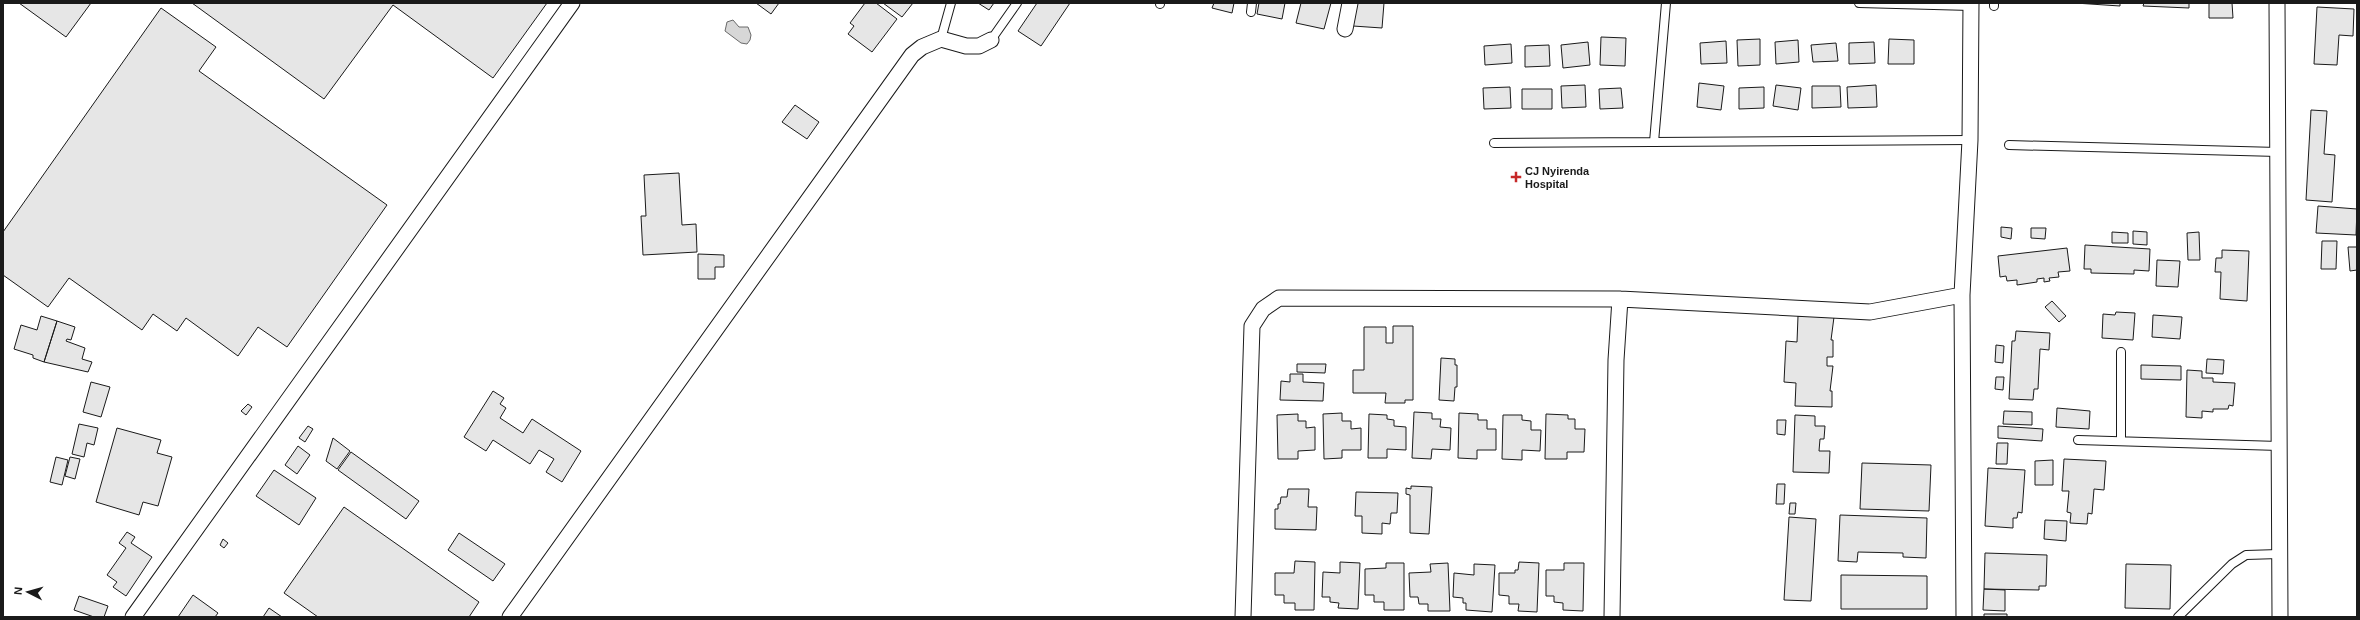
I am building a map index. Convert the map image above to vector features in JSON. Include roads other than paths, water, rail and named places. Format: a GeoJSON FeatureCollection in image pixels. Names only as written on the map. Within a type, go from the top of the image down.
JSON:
{"type":"FeatureCollection","features":[{"type":"Feature","properties":{"kind":"street"},"geometry":{"type":"LineString","coordinates":[[133,617],[572,3]]}},
{"type":"Feature","properties":{"kind":"street"},"geometry":{"type":"LineString","coordinates":[[1345,29],[1350,3]]}},
{"type":"Feature","properties":{"kind":"street"},"geometry":{"type":"LineString","coordinates":[[2278,3],[2280,617]]}},
{"type":"Feature","properties":{"kind":"street"},"geometry":{"type":"LineString","coordinates":[[1964,617],[1962,295],[1970,140],[1971,4]]}},
{"type":"Feature","properties":{"kind":"street"},"geometry":{"type":"LineString","coordinates":[[510,617],[912,55],[922,47],[941,39],[966,46],[979,46],[991,40]]}},
{"type":"Feature","properties":{"kind":"street"},"geometry":{"type":"LineString","coordinates":[[1243,617],[1252,326],[1263,310],[1279,298],[1620,299],[1870,312],[1962,295]]}},
{"type":"Feature","properties":{"kind":"street"},"geometry":{"type":"LineString","coordinates":[[1612,617],[1616,360],[1620,299]]}},
{"type":"Feature","properties":{"kind":"lane"},"geometry":{"type":"LineString","coordinates":[[941,39],[951,3]]}},
{"type":"Feature","properties":{"kind":"lane"},"geometry":{"type":"LineString","coordinates":[[991,40],[1017,3]]}},
{"type":"Feature","properties":{"kind":"lane"},"geometry":{"type":"LineString","coordinates":[[1251,12],[1252,3]]}},
{"type":"Feature","properties":{"kind":"lane"},"geometry":{"type":"LineString","coordinates":[[1654,142],[1666,3]]}},
{"type":"Feature","properties":{"kind":"lane"},"geometry":{"type":"LineString","coordinates":[[1859,3],[1971,4]]}},
{"type":"Feature","properties":{"kind":"lane"},"geometry":{"type":"LineString","coordinates":[[1494,143],[1970,140]]}},
{"type":"Feature","properties":{"kind":"lane"},"geometry":{"type":"LineString","coordinates":[[2010,145],[2278,152]]}},
{"type":"Feature","properties":{"kind":"lane"},"geometry":{"type":"LineString","coordinates":[[2121,352],[2121,441]]}},
{"type":"Feature","properties":{"kind":"lane"},"geometry":{"type":"LineString","coordinates":[[2078,440],[2280,446]]}},
{"type":"Feature","properties":{"kind":"lane"},"geometry":{"type":"LineString","coordinates":[[2178,617],[2201,597],[2232,564],[2246,555],[2279,554]]}},
{"type":"Feature","properties":{"kind":"place","name":"CJ Nyirenda Hospital"},"geometry":{"type":"Point","coordinates":[1516,177]}}]}
